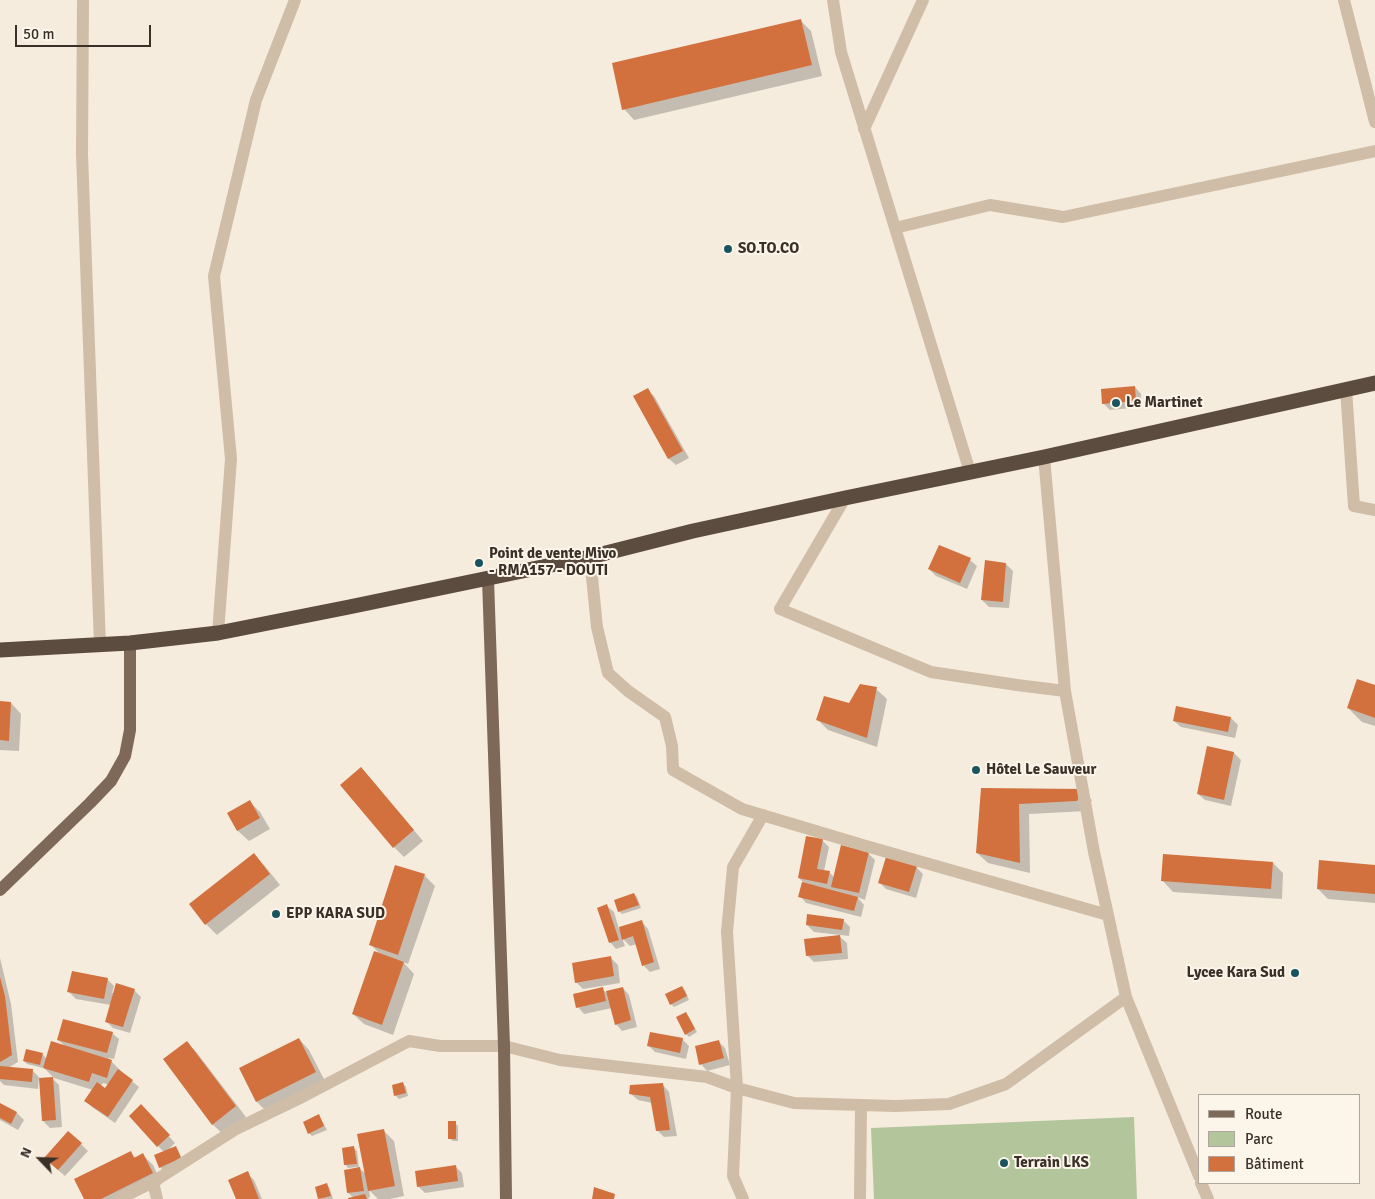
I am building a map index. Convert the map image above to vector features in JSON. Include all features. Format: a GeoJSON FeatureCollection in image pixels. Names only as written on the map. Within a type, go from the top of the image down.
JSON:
{"type":"FeatureCollection","features":[{"type":"Feature","properties":{"kind":"highway"},"geometry":{"type":"LineString","coordinates":[[0,650],[130,643],[218,632],[488,579],[590,557],[693,531],[1044,457],[1375,383]]}},
{"type":"Feature","properties":{"kind":"main road"},"geometry":{"type":"LineString","coordinates":[[488,579],[504,1046],[506,1199]]}},
{"type":"Feature","properties":{"kind":"main road"},"geometry":{"type":"LineString","coordinates":[[0,890],[90,804],[111,781],[125,756],[130,730],[130,643]]}},
{"type":"Feature","properties":{"kind":"street"},"geometry":{"type":"LineString","coordinates":[[83,0],[82,154],[100,645]]}},
{"type":"Feature","properties":{"kind":"street"},"geometry":{"type":"LineString","coordinates":[[218,632],[231,459],[214,276],[256,100],[296,0]]}},
{"type":"Feature","properties":{"kind":"street"},"geometry":{"type":"LineString","coordinates":[[834,0],[841,52],[970,472]]}},
{"type":"Feature","properties":{"kind":"street"},"geometry":{"type":"LineString","coordinates":[[864,129],[923,0]]}},
{"type":"Feature","properties":{"kind":"street"},"geometry":{"type":"LineString","coordinates":[[1344,0],[1375,122]]}},
{"type":"Feature","properties":{"kind":"street"},"geometry":{"type":"LineString","coordinates":[[895,228],[990,205],[1064,217],[1375,151]]}},
{"type":"Feature","properties":{"kind":"street"},"geometry":{"type":"LineString","coordinates":[[1346,389],[1354,506],[1375,510]]}},
{"type":"Feature","properties":{"kind":"street"},"geometry":{"type":"LineString","coordinates":[[1044,457],[1065,691],[1094,852],[1126,996],[1198,1174]]}},
{"type":"Feature","properties":{"kind":"street"},"geometry":{"type":"LineString","coordinates":[[845,498],[780,609],[931,672],[1016,686],[1065,691]]}},
{"type":"Feature","properties":{"kind":"street"},"geometry":{"type":"LineString","coordinates":[[590,557],[597,627],[608,673],[628,691],[666,717],[672,746],[673,770],[742,809],[1108,915]]}},
{"type":"Feature","properties":{"kind":"street"},"geometry":{"type":"LineString","coordinates":[[743,1199],[733,1176],[737,1088],[727,932],[733,867],[763,815]]}},
{"type":"Feature","properties":{"kind":"street"},"geometry":{"type":"LineString","coordinates":[[119,1199],[153,1182],[236,1129],[409,1041],[440,1046],[504,1046],[560,1060],[707,1077],[737,1088],[794,1102],[894,1106],[949,1104],[1006,1084],[1126,996]]}},
{"type":"Feature","properties":{"kind":"street"},"geometry":{"type":"LineString","coordinates":[[860,1199],[861,1105]]}},
{"type":"Feature","properties":{"kind":"street"},"geometry":{"type":"LineString","coordinates":[[153,1182],[157,1199]]}},
{"type":"Feature","properties":{"kind":"street"},"geometry":{"type":"LineString","coordinates":[[1201,1184],[1208,1199]]}},
{"type":"Feature","properties":{"kind":"green space","name":"Terrain LKS"},"geometry":{"type":"Polygon","coordinates":[[[1134,1117],[1137,1199],[874,1199],[871,1128],[1134,1117]]]}},
{"type":"Feature","properties":{"kind":"building"},"geometry":{"type":"Polygon","coordinates":[[[801,19],[812,65],[622,110],[612,63],[801,19]]]}},
{"type":"Feature","properties":{"kind":"building"},"geometry":{"type":"Polygon","coordinates":[[[1135,386],[1136,401],[1102,404],[1101,389],[1135,386]]]}},
{"type":"Feature","properties":{"kind":"building"},"geometry":{"type":"Polygon","coordinates":[[[648,388],[683,451],[668,459],[633,396],[648,388]]]}},
{"type":"Feature","properties":{"kind":"building"},"geometry":{"type":"Polygon","coordinates":[[[939,545],[971,558],[960,583],[928,569],[939,545]]]}},
{"type":"Feature","properties":{"kind":"building"},"geometry":{"type":"Polygon","coordinates":[[[985,560],[1006,563],[1003,602],[981,600],[985,560]]]}},
{"type":"Feature","properties":{"kind":"building"},"geometry":{"type":"Polygon","coordinates":[[[1357,679],[1375,685],[1375,718],[1347,708],[1357,679]]]}},
{"type":"Feature","properties":{"kind":"building"},"geometry":{"type":"Polygon","coordinates":[[[860,684],[877,687],[867,738],[816,720],[824,696],[849,703],[860,684]]]}},
{"type":"Feature","properties":{"kind":"building"},"geometry":{"type":"Polygon","coordinates":[[[0,701],[11,702],[9,741],[0,740],[0,701]]]}},
{"type":"Feature","properties":{"kind":"building"},"geometry":{"type":"Polygon","coordinates":[[[1176,706],[1231,717],[1228,732],[1173,721],[1176,706]]]}},
{"type":"Feature","properties":{"kind":"building"},"geometry":{"type":"Polygon","coordinates":[[[1207,746],[1234,752],[1224,800],[1197,794],[1207,746]]]}},
{"type":"Feature","properties":{"kind":"building"},"geometry":{"type":"Polygon","coordinates":[[[361,767],[414,830],[393,848],[340,785],[361,767]]]}},
{"type":"Feature","properties":{"kind":"building"},"geometry":{"type":"Polygon","coordinates":[[[981,788],[1083,789],[1077,801],[1019,804],[1020,863],[976,853],[981,788]]]}},
{"type":"Feature","properties":{"kind":"building"},"geometry":{"type":"Polygon","coordinates":[[[250,800],[260,818],[237,831],[227,813],[250,800]]]}},
{"type":"Feature","properties":{"kind":"building"},"geometry":{"type":"Polygon","coordinates":[[[806,836],[823,839],[817,869],[830,871],[827,884],[798,878],[806,836]]]}},
{"type":"Feature","properties":{"kind":"building"},"geometry":{"type":"Polygon","coordinates":[[[841,845],[869,852],[859,893],[831,887],[841,845]]]}},
{"type":"Feature","properties":{"kind":"building"},"geometry":{"type":"Polygon","coordinates":[[[254,853],[270,874],[205,925],[189,904],[254,853]]]}},
{"type":"Feature","properties":{"kind":"building"},"geometry":{"type":"Polygon","coordinates":[[[1163,854],[1273,862],[1271,889],[1161,881],[1163,854]]]}},
{"type":"Feature","properties":{"kind":"building"},"geometry":{"type":"Polygon","coordinates":[[[886,857],[917,866],[909,892],[878,883],[886,857]]]}},
{"type":"Feature","properties":{"kind":"building"},"geometry":{"type":"Polygon","coordinates":[[[1319,860],[1375,865],[1375,894],[1317,889],[1319,860]]]}},
{"type":"Feature","properties":{"kind":"building"},"geometry":{"type":"Polygon","coordinates":[[[395,865],[425,874],[398,955],[369,945],[395,865]]]}},
{"type":"Feature","properties":{"kind":"building"},"geometry":{"type":"Polygon","coordinates":[[[802,882],[858,897],[854,911],[798,897],[802,882]]]}},
{"type":"Feature","properties":{"kind":"building"},"geometry":{"type":"Polygon","coordinates":[[[634,893],[639,905],[618,912],[614,900],[634,893]]]}},
{"type":"Feature","properties":{"kind":"building"},"geometry":{"type":"Polygon","coordinates":[[[607,904],[619,940],[609,943],[597,908],[607,904]]]}},
{"type":"Feature","properties":{"kind":"building"},"geometry":{"type":"Polygon","coordinates":[[[807,914],[844,919],[842,930],[806,925],[807,914]]]}},
{"type":"Feature","properties":{"kind":"building"},"geometry":{"type":"Polygon","coordinates":[[[642,920],[654,962],[642,966],[633,936],[622,940],[619,927],[642,920]]]}},
{"type":"Feature","properties":{"kind":"building"},"geometry":{"type":"Polygon","coordinates":[[[840,935],[842,953],[806,956],[804,939],[840,935]]]}},
{"type":"Feature","properties":{"kind":"building"},"geometry":{"type":"Polygon","coordinates":[[[374,951],[404,962],[382,1025],[352,1014],[374,951]]]}},
{"type":"Feature","properties":{"kind":"building"},"geometry":{"type":"Polygon","coordinates":[[[611,956],[614,976],[575,983],[572,963],[611,956]]]}},
{"type":"Feature","properties":{"kind":"building"},"geometry":{"type":"Polygon","coordinates":[[[72,971],[108,978],[104,999],[67,992],[72,971]]]}},
{"type":"Feature","properties":{"kind":"building"},"geometry":{"type":"Polygon","coordinates":[[[0,977],[5,996],[12,1055],[0,1062],[0,977]]]}},
{"type":"Feature","properties":{"kind":"building"},"geometry":{"type":"Polygon","coordinates":[[[116,983],[135,989],[123,1027],[105,1022],[116,983]]]}},
{"type":"Feature","properties":{"kind":"building"},"geometry":{"type":"Polygon","coordinates":[[[682,986],[687,996],[670,1005],[665,994],[682,986]]]}},
{"type":"Feature","properties":{"kind":"building"},"geometry":{"type":"Polygon","coordinates":[[[603,987],[606,1001],[576,1008],[573,994],[603,987]]]}},
{"type":"Feature","properties":{"kind":"building"},"geometry":{"type":"Polygon","coordinates":[[[623,987],[631,1020],[615,1025],[606,991],[623,987]]]}},
{"type":"Feature","properties":{"kind":"building"},"geometry":{"type":"Polygon","coordinates":[[[686,1012],[695,1029],[685,1035],[676,1017],[686,1012]]]}},
{"type":"Feature","properties":{"kind":"building"},"geometry":{"type":"Polygon","coordinates":[[[63,1019],[113,1032],[107,1053],[57,1040],[63,1019]]]}},
{"type":"Feature","properties":{"kind":"building"},"geometry":{"type":"Polygon","coordinates":[[[650,1032],[683,1038],[680,1053],[647,1046],[650,1032]]]}},
{"type":"Feature","properties":{"kind":"building"},"geometry":{"type":"Polygon","coordinates":[[[299,1038],[316,1072],[256,1102],[239,1068],[299,1038]]]}},
{"type":"Feature","properties":{"kind":"building"},"geometry":{"type":"Polygon","coordinates":[[[719,1040],[724,1058],[699,1065],[695,1046],[719,1040]]]}},
{"type":"Feature","properties":{"kind":"building"},"geometry":{"type":"Polygon","coordinates":[[[51,1041],[112,1060],[107,1078],[92,1073],[89,1082],[43,1068],[51,1041]]]}},
{"type":"Feature","properties":{"kind":"building"},"geometry":{"type":"Polygon","coordinates":[[[187,1041],[236,1106],[212,1125],[163,1059],[187,1041]]]}},
{"type":"Feature","properties":{"kind":"building"},"geometry":{"type":"Polygon","coordinates":[[[26,1049],[43,1053],[40,1065],[23,1061],[26,1049]]]}},
{"type":"Feature","properties":{"kind":"building"},"geometry":{"type":"Polygon","coordinates":[[[0,1066],[33,1069],[32,1082],[0,1079],[0,1066]]]}},
{"type":"Feature","properties":{"kind":"building"},"geometry":{"type":"Polygon","coordinates":[[[118,1069],[133,1080],[108,1117],[84,1101],[97,1082],[105,1088],[118,1069]]]}},
{"type":"Feature","properties":{"kind":"building"},"geometry":{"type":"Polygon","coordinates":[[[53,1077],[56,1120],[42,1121],[39,1078],[53,1077]]]}},
{"type":"Feature","properties":{"kind":"building"},"geometry":{"type":"Polygon","coordinates":[[[403,1082],[406,1093],[394,1096],[392,1085],[403,1082]]]}},
{"type":"Feature","properties":{"kind":"building"},"geometry":{"type":"Polygon","coordinates":[[[663,1083],[670,1130],[656,1131],[650,1097],[629,1094],[630,1085],[663,1083]]]}},
{"type":"Feature","properties":{"kind":"building"},"geometry":{"type":"Polygon","coordinates":[[[0,1103],[17,1112],[11,1124],[0,1118],[0,1103]]]}},
{"type":"Feature","properties":{"kind":"building"},"geometry":{"type":"Polygon","coordinates":[[[141,1104],[170,1135],[157,1147],[129,1116],[141,1104]]]}},
{"type":"Feature","properties":{"kind":"building"},"geometry":{"type":"Polygon","coordinates":[[[319,1114],[324,1126],[308,1134],[303,1122],[319,1114]]]}},
{"type":"Feature","properties":{"kind":"building"},"geometry":{"type":"Polygon","coordinates":[[[448,1121],[456,1121],[456,1139],[448,1139],[448,1121]]]}},
{"type":"Feature","properties":{"kind":"building"},"geometry":{"type":"Polygon","coordinates":[[[384,1129],[395,1186],[368,1191],[357,1134],[384,1129]]]}},
{"type":"Feature","properties":{"kind":"building"},"geometry":{"type":"Polygon","coordinates":[[[68,1131],[82,1143],[58,1170],[44,1158],[68,1131]]]}},
{"type":"Feature","properties":{"kind":"building"},"geometry":{"type":"Polygon","coordinates":[[[176,1146],[181,1158],[159,1168],[154,1155],[176,1146]]]}},
{"type":"Feature","properties":{"kind":"building"},"geometry":{"type":"Polygon","coordinates":[[[354,1146],[357,1164],[344,1165],[342,1148],[354,1146]]]}},
{"type":"Feature","properties":{"kind":"building"},"geometry":{"type":"Polygon","coordinates":[[[131,1151],[134,1158],[143,1153],[153,1173],[101,1199],[84,1199],[74,1179],[131,1151]]]}},
{"type":"Feature","properties":{"kind":"building"},"geometry":{"type":"Polygon","coordinates":[[[456,1165],[458,1181],[417,1187],[415,1171],[456,1165]]]}},
{"type":"Feature","properties":{"kind":"building"},"geometry":{"type":"Polygon","coordinates":[[[360,1167],[364,1191],[347,1193],[344,1170],[360,1167]]]}},
{"type":"Feature","properties":{"kind":"building"},"geometry":{"type":"Polygon","coordinates":[[[248,1171],[259,1199],[236,1199],[228,1180],[248,1171]]]}},
{"type":"Feature","properties":{"kind":"building"},"geometry":{"type":"Polygon","coordinates":[[[327,1183],[331,1196],[318,1199],[315,1187],[327,1183]]]}},
{"type":"Feature","properties":{"kind":"building"},"geometry":{"type":"Polygon","coordinates":[[[594,1187],[615,1194],[614,1199],[592,1199],[594,1187]]]}},
{"type":"Feature","properties":{"kind":"building"},"geometry":{"type":"Polygon","coordinates":[[[365,1194],[367,1199],[348,1199],[348,1198],[365,1194]]]}},
{"type":"Feature","properties":{"kind":"place","name":"SO.TO.CO"},"geometry":{"type":"Point","coordinates":[728,249]}},
{"type":"Feature","properties":{"kind":"place","name":"Le Martinet"},"geometry":{"type":"Point","coordinates":[1116,403]}},
{"type":"Feature","properties":{"kind":"place","name":"Point de vente Mivo - RMA157 - DOUTI"},"geometry":{"type":"Point","coordinates":[479,563]}},
{"type":"Feature","properties":{"kind":"place","name":"Hôtel Le Sauveur"},"geometry":{"type":"Point","coordinates":[976,770]}},
{"type":"Feature","properties":{"kind":"place","name":"EPP KARA SUD"},"geometry":{"type":"Point","coordinates":[276,914]}},
{"type":"Feature","properties":{"kind":"place","name":"Lycee Kara Sud"},"geometry":{"type":"Point","coordinates":[1295,973]}},
{"type":"Feature","properties":{"kind":"place","name":"Terrain LKS"},"geometry":{"type":"Point","coordinates":[1004,1163]}}]}
